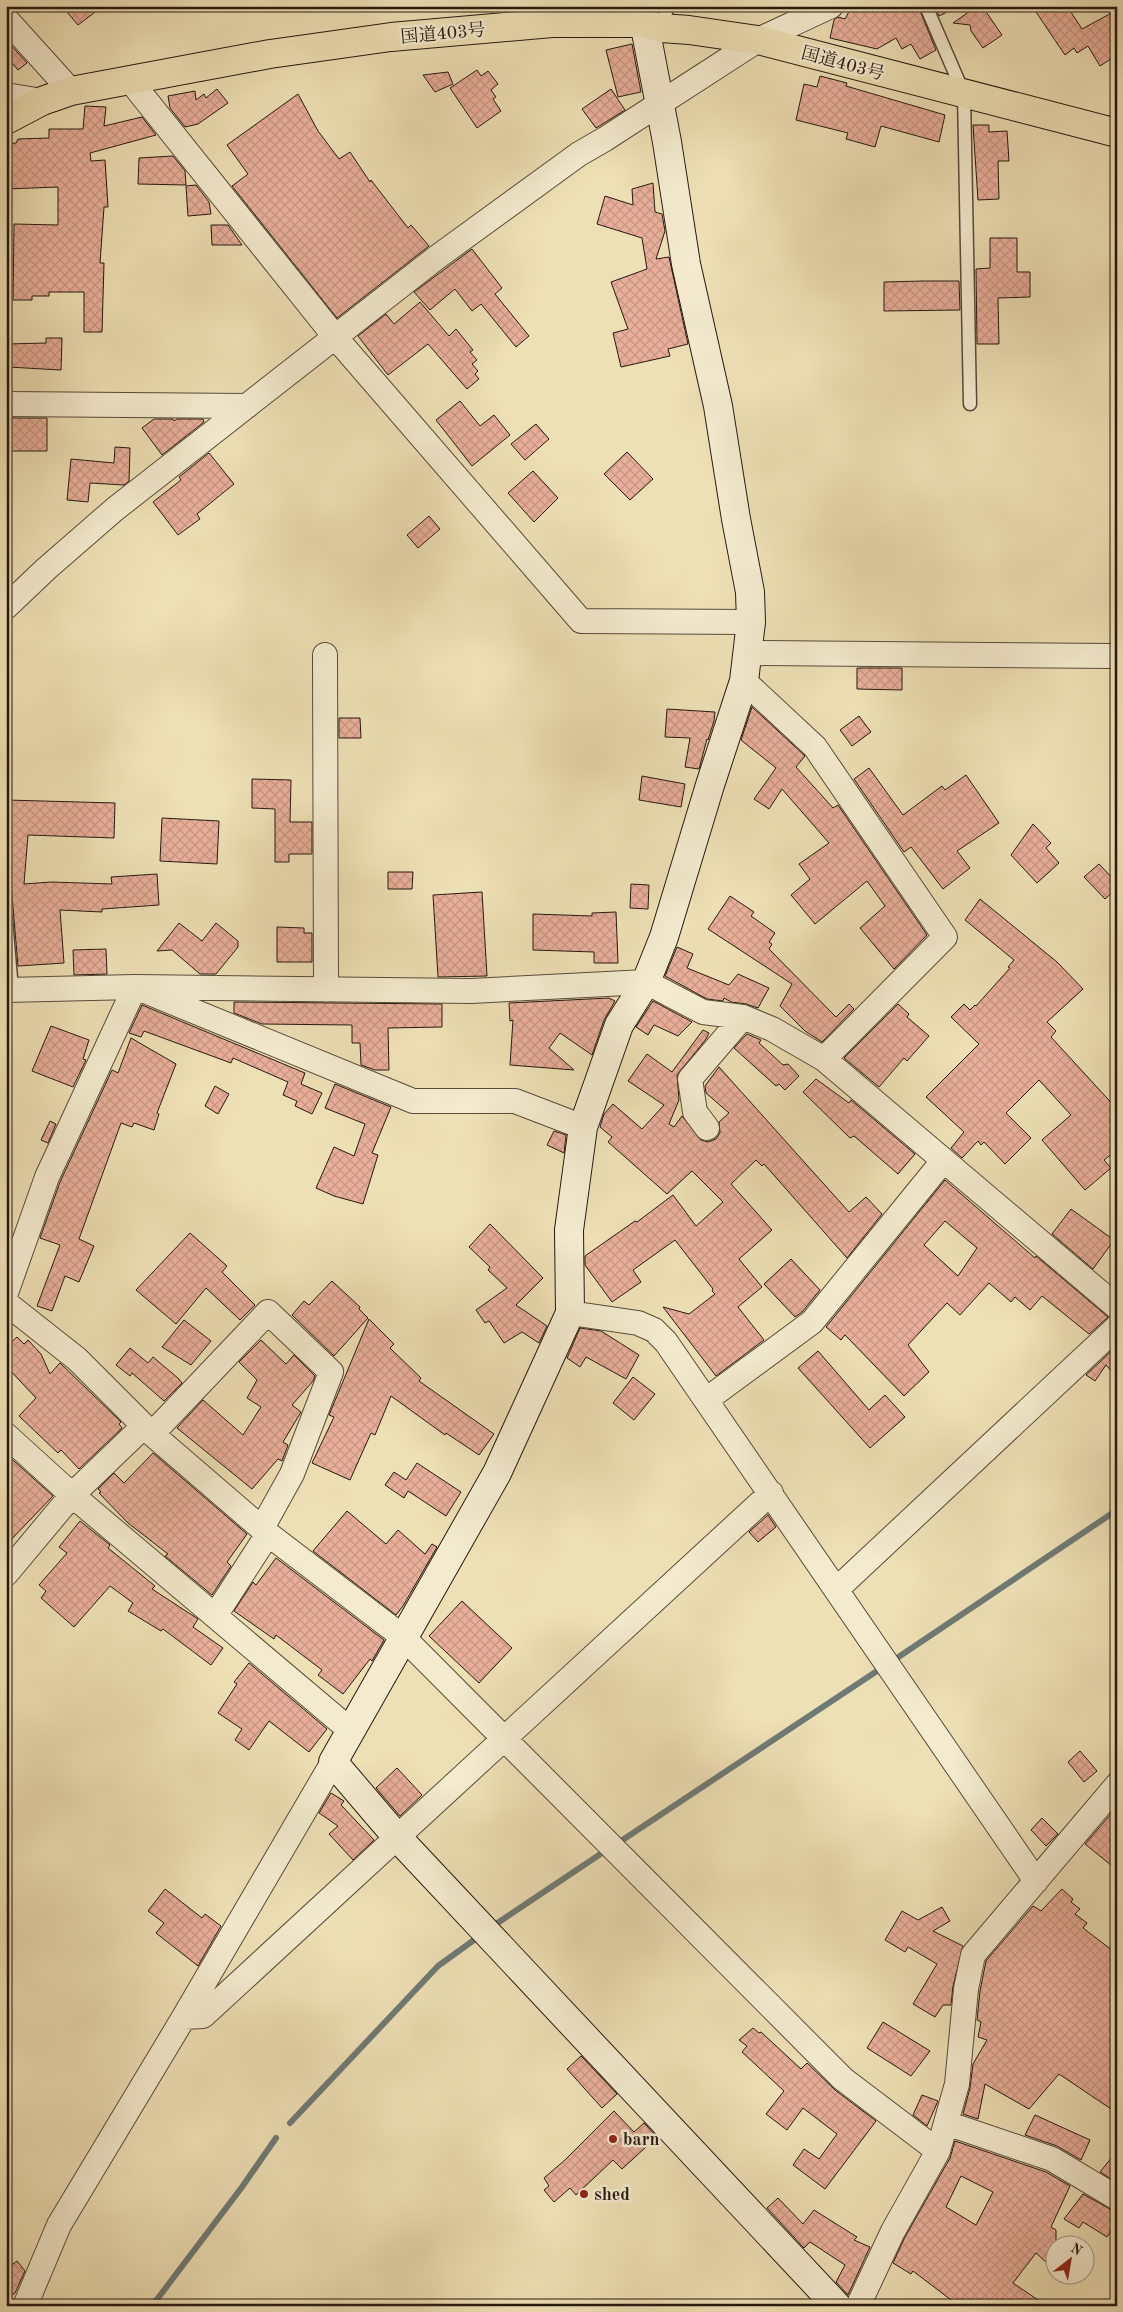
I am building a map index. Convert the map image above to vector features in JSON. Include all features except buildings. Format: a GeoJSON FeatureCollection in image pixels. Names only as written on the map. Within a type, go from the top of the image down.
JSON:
{"type":"FeatureCollection","features":[{"type":"Feature","properties":{"kind":"highway","name":"国道403号"},"geometry":{"type":"LineString","coordinates":[[6,120],[42,101],[70,91],[270,54],[391,37],[648,14],[689,30],[758,40],[1117,133]]}},
{"type":"Feature","properties":{"kind":"street"},"geometry":{"type":"LineString","coordinates":[[6,12],[13,6]]}},
{"type":"Feature","properties":{"kind":"street"},"geometry":{"type":"LineString","coordinates":[[6,607],[46,569],[115,509],[436,258],[579,154],[758,40],[831,6]]}},
{"type":"Feature","properties":{"kind":"street"},"geometry":{"type":"LineString","coordinates":[[25,2306],[59,2225],[184,2017],[333,1762],[497,1473],[570,1313],[569,1230],[583,1127],[619,1025],[646,982],[664,937],[744,681],[751,622],[750,592],[718,406],[686,264],[659,103],[648,14]]}},
{"type":"Feature","properties":{"kind":"street"},"geometry":{"type":"LineString","coordinates":[[6,19],[70,91]]}},
{"type":"Feature","properties":{"kind":"street"},"geometry":{"type":"LineString","coordinates":[[129,79],[336,338],[581,621],[751,622]]}},
{"type":"Feature","properties":{"kind":"street"},"geometry":{"type":"LineString","coordinates":[[6,95],[42,101]]}},
{"type":"Feature","properties":{"kind":"street"},"geometry":{"type":"LineString","coordinates":[[6,404],[248,406]]}},
{"type":"Feature","properties":{"kind":"street"},"geometry":{"type":"LineString","coordinates":[[747,653],[1117,656]]}},
{"type":"Feature","properties":{"kind":"street"},"geometry":{"type":"LineString","coordinates":[[326,655],[326,990]]}},
{"type":"Feature","properties":{"kind":"street"},"geometry":{"type":"LineString","coordinates":[[744,681],[815,747],[945,937],[824,1059]]}},
{"type":"Feature","properties":{"kind":"street"},"geometry":{"type":"LineString","coordinates":[[9,990],[135,986],[471,991],[646,982],[703,1012],[743,1017],[772,1030],[824,1059],[1117,1307]]}},
{"type":"Feature","properties":{"kind":"street"},"geometry":{"type":"LineString","coordinates":[[135,986],[413,1101],[515,1101],[583,1127]]}},
{"type":"Feature","properties":{"kind":"street"},"geometry":{"type":"LineString","coordinates":[[6,1293],[47,1177],[135,986]]}},
{"type":"Feature","properties":{"kind":"street"},"geometry":{"type":"LineString","coordinates":[[706,1128],[695,1112],[690,1079],[743,1017]]}},
{"type":"Feature","properties":{"kind":"street"},"geometry":{"type":"LineString","coordinates":[[706,1400],[812,1322],[943,1161]]}},
{"type":"Feature","properties":{"kind":"street"},"geometry":{"type":"LineString","coordinates":[[6,1303],[77,1359],[148,1430],[265,1531],[403,1637],[843,2079],[938,2151]]}},
{"type":"Feature","properties":{"kind":"street"},"geometry":{"type":"LineString","coordinates":[[6,1574],[72,1495],[148,1430],[268,1312],[331,1372],[292,1474],[265,1531],[215,1616]]}},
{"type":"Feature","properties":{"kind":"street"},"geometry":{"type":"LineString","coordinates":[[570,1313],[638,1324],[654,1330],[666,1342],[1036,1882]]}},
{"type":"Feature","properties":{"kind":"street"},"geometry":{"type":"LineString","coordinates":[[837,1589],[1117,1327]]}},
{"type":"Feature","properties":{"kind":"street"},"geometry":{"type":"LineString","coordinates":[[6,1435],[72,1495],[350,1730]]}},
{"type":"Feature","properties":{"kind":"street"},"geometry":{"type":"LineString","coordinates":[[184,2017],[203,2016],[771,1493]]}},
{"type":"Feature","properties":{"kind":"street"},"geometry":{"type":"LineString","coordinates":[[333,1762],[397,1837],[837,2306]]}},
{"type":"Feature","properties":{"kind":"street"},"geometry":{"type":"LineString","coordinates":[[858,2306],[893,2231],[938,2151],[957,2084],[966,1989],[973,1955],[1117,1785]]}},
{"type":"Feature","properties":{"kind":"street"},"geometry":{"type":"LineString","coordinates":[[946,2123],[1052,2159],[1117,2198]]}},
{"type":"Feature","properties":{"kind":"lane"},"geometry":{"type":"LineString","coordinates":[[926,6],[964,94],[970,404]]}},
{"type":"Feature","properties":{"kind":"lane"},"geometry":{"type":"LineString","coordinates":[[6,919],[9,990]]}},
{"type":"Feature","properties":{"kind":"waterway"},"geometry":{"type":"LineString","coordinates":[[897,1658],[1117,1510]]}},
{"type":"Feature","properties":{"kind":"waterway"},"geometry":{"type":"LineString","coordinates":[[621,1841],[880,1669]]}},
{"type":"Feature","properties":{"kind":"waterway"},"geometry":{"type":"LineString","coordinates":[[493,1926],[602,1853]]}},
{"type":"Feature","properties":{"kind":"waterway"},"geometry":{"type":"LineString","coordinates":[[290,2123],[438,1966],[474,1940]]}},
{"type":"Feature","properties":{"kind":"waterway"},"geometry":{"type":"LineString","coordinates":[[152,2306],[242,2187],[276,2138]]}},
{"type":"Feature","properties":{"kind":"place","name":"barn"},"geometry":{"type":"Point","coordinates":[613,2139]}},
{"type":"Feature","properties":{"kind":"place","name":"shed"},"geometry":{"type":"Point","coordinates":[584,2194]}}]}
